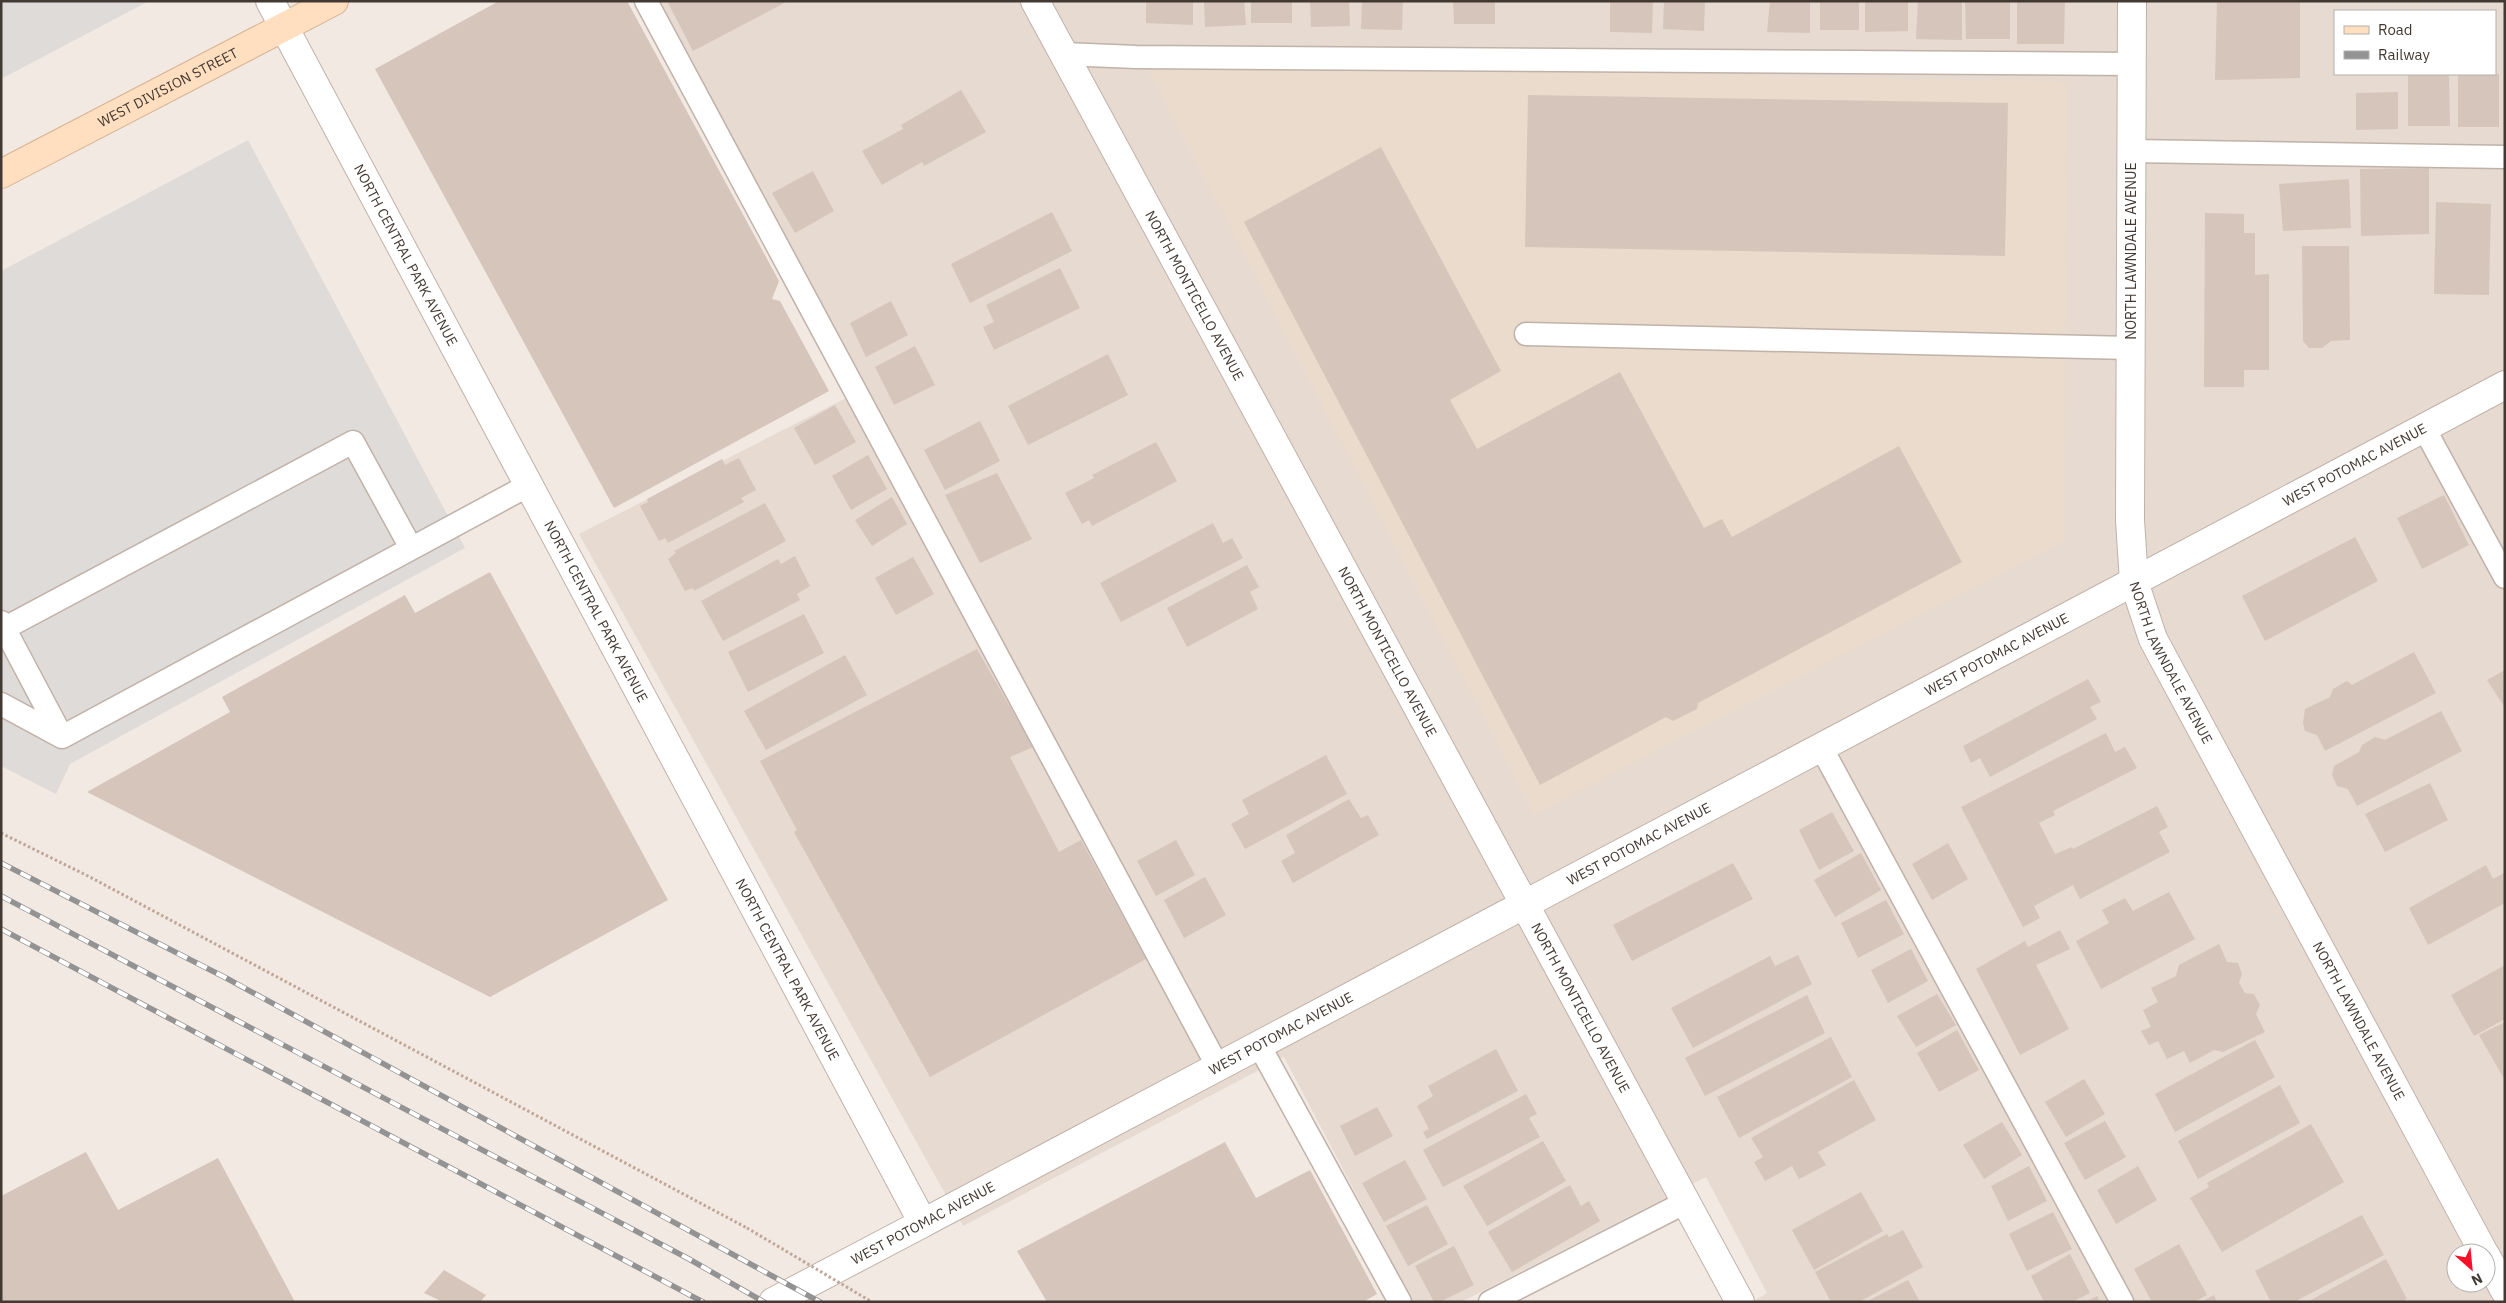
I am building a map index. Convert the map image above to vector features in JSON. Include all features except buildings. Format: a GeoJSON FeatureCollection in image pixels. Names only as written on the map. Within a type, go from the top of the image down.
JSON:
{"type":"FeatureCollection","features":[{"type":"Feature","properties":{"kind":"main road","name":"WEST DIVISION STREET"},"geometry":{"type":"LineString","coordinates":[[1,174],[334,1]]}},
{"type":"Feature","properties":{"kind":"street","name":"NORTH CENTRAL PARK AVENUE"},"geometry":{"type":"LineString","coordinates":[[270,1],[923,1223]]}},
{"type":"Feature","properties":{"kind":"street","name":"NORTH MONTICELLO AVENUE"},"geometry":{"type":"LineString","coordinates":[[1035,1],[1740,1302]]}},
{"type":"Feature","properties":{"kind":"street","name":"NORTH LAWNDALE AVENUE"},"geometry":{"type":"LineString","coordinates":[[2132,1],[2130,520],[2134,582],[2150,634],[2479,1243]]}},
{"type":"Feature","properties":{"kind":"street","name":"WEST POTOMAC AVENUE"},"geometry":{"type":"LineString","coordinates":[[773,1302],[2505,385]]}},
{"type":"Feature","properties":{"kind":"street","name":"NORTH LAWNDALE AVENUE"},"geometry":{"type":"LineString","coordinates":[[2496,1274],[2505,1291]]}},
{"type":"Feature","properties":{"kind":"lane"},"geometry":{"type":"LineString","coordinates":[[646,1],[1218,1067]]}},
{"type":"Feature","properties":{"kind":"lane"},"geometry":{"type":"LineString","coordinates":[[1064,54],[1156,57],[2132,64]]}},
{"type":"Feature","properties":{"kind":"lane"},"geometry":{"type":"LineString","coordinates":[[2132,151],[2505,157]]}},
{"type":"Feature","properties":{"kind":"lane"},"geometry":{"type":"LineString","coordinates":[[1526,334],[2131,348]]}},
{"type":"Feature","properties":{"kind":"lane"},"geometry":{"type":"LineString","coordinates":[[2424,428],[2505,577]]}},
{"type":"Feature","properties":{"kind":"lane"},"geometry":{"type":"LineString","coordinates":[[62,737],[3,625],[353,442],[410,548]]}},
{"type":"Feature","properties":{"kind":"lane"},"geometry":{"type":"LineString","coordinates":[[62,737],[529,485]]}},
{"type":"Feature","properties":{"kind":"lane"},"geometry":{"type":"LineString","coordinates":[[1,704],[62,737]]}},
{"type":"Feature","properties":{"kind":"lane"},"geometry":{"type":"LineString","coordinates":[[1822,747],[2122,1302]]}},
{"type":"Feature","properties":{"kind":"lane"},"geometry":{"type":"LineString","coordinates":[[1259,1045],[1400,1302]]}},
{"type":"Feature","properties":{"kind":"lane"},"geometry":{"type":"LineString","coordinates":[[1490,1302],[1686,1202]]}},
{"type":"Feature","properties":{"kind":"path"},"geometry":{"type":"LineString","coordinates":[[1,832],[88,876],[747,1228],[872,1302]]}},
{"type":"Feature","properties":{"kind":"shaded area"},"geometry":{"type":"Polygon","coordinates":[[[1,1],[149,1],[1,79],[1,1]]]}},
{"type":"Feature","properties":{"kind":"shaded area"},"geometry":{"type":"Polygon","coordinates":[[[633,1],[2505,1],[2505,1302],[1752,1302],[1767,1293],[1706,1177],[1461,1302],[1413,1302],[1284,1057],[963,1226],[579,534],[856,393],[633,1]]]}},
{"type":"Feature","properties":{"kind":"shaded area"},"geometry":{"type":"Polygon","coordinates":[[[1145,63],[2066,82],[2065,540],[1534,814],[1145,63]]]}},
{"type":"Feature","properties":{"kind":"shaded area"},"geometry":{"type":"Polygon","coordinates":[[[248,140],[465,548],[70,764],[56,794],[1,766],[1,271],[248,140]]]}},
{"type":"Feature","properties":{"kind":"railway"},"geometry":{"type":"LineString","coordinates":[[1,863],[228,979],[820,1302]]}},
{"type":"Feature","properties":{"kind":"railway"},"geometry":{"type":"LineString","coordinates":[[1,896],[689,1259],[764,1302]]}},
{"type":"Feature","properties":{"kind":"railway"},"geometry":{"type":"LineString","coordinates":[[1,929],[703,1302]]}}]}
